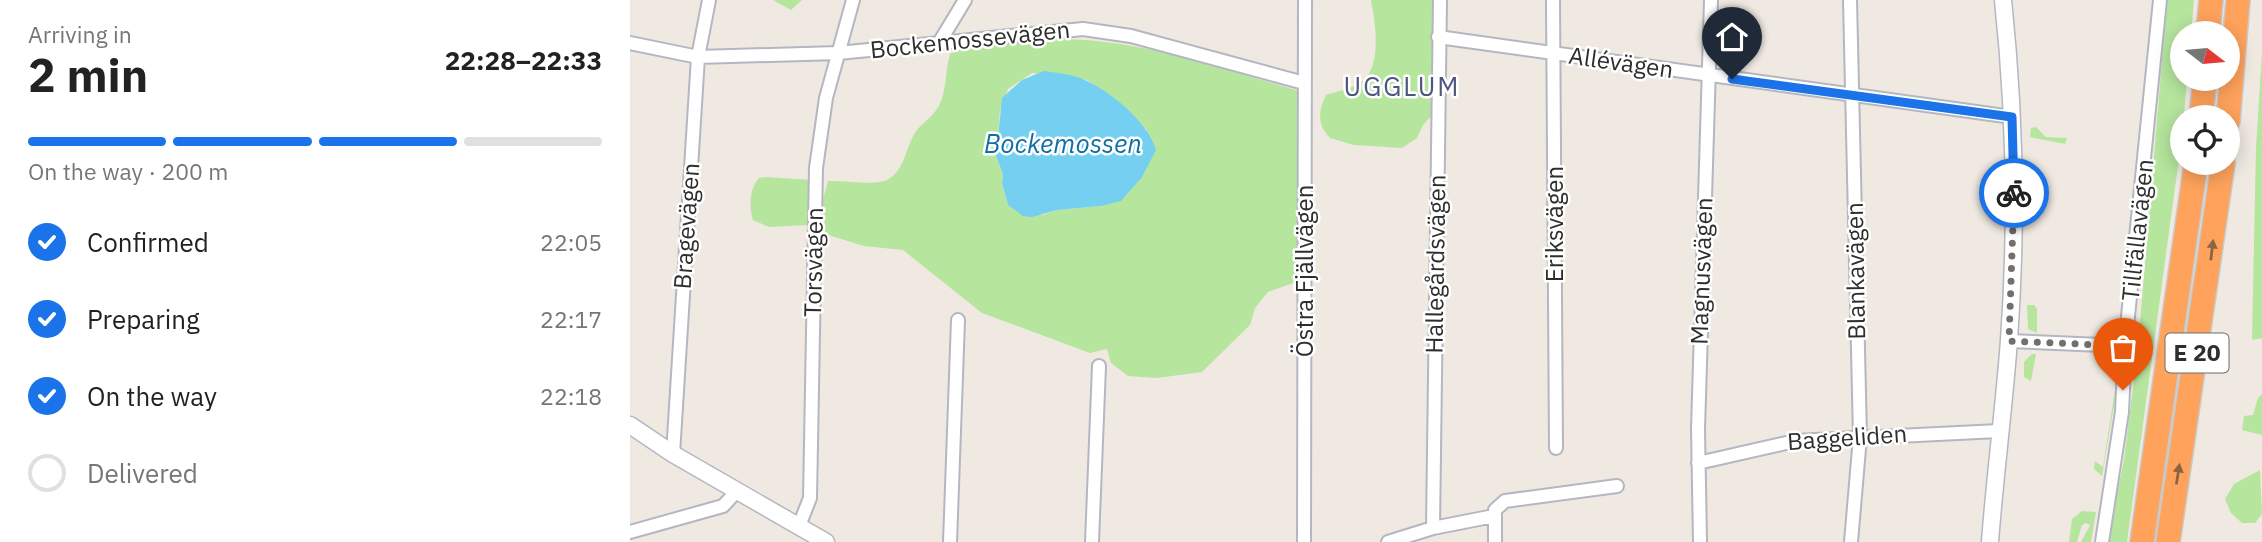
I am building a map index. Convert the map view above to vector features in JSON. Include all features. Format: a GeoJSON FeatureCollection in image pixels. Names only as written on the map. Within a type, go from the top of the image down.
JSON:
{"type":"FeatureCollection","features":[{"type":"Feature","properties":{"kind":"highway"},"geometry":{"type":"LineString","coordinates":[[2209,21],[2211,0]]}},
{"type":"Feature","properties":{"kind":"highway"},"geometry":{"type":"LineString","coordinates":[[2229,105],[2238,0]]}},
{"type":"Feature","properties":{"kind":"highway","name":"E 20"},"geometry":{"type":"LineString","coordinates":[[2142,542],[2194,175]]}},
{"type":"Feature","properties":{"kind":"highway","name":"E 20"},"geometry":{"type":"LineString","coordinates":[[2168,542],[2221,175]]}},
{"type":"Feature","properties":{"kind":"street","name":"Bragevägen"},"geometry":{"type":"LineString","coordinates":[[673,454],[698,57],[709,0]]}},
{"type":"Feature","properties":{"kind":"street","name":"Torsvägen"},"geometry":{"type":"LineString","coordinates":[[799,526],[810,498],[816,167],[820,127],[853,0]]}},
{"type":"Feature","properties":{"kind":"street"},"geometry":{"type":"LineString","coordinates":[[939,43],[965,0]]}},
{"type":"Feature","properties":{"kind":"street","name":"Östra Fjällvägen"},"geometry":{"type":"LineString","coordinates":[[1304,542],[1305,0]]}},
{"type":"Feature","properties":{"kind":"street","name":"Hallegårdsvägen"},"geometry":{"type":"LineString","coordinates":[[1433,528],[1440,0]]}},
{"type":"Feature","properties":{"kind":"street","name":"Eriksvägen"},"geometry":{"type":"LineString","coordinates":[[1553,0],[1556,448]]}},
{"type":"Feature","properties":{"kind":"street","name":"Magnusvägen"},"geometry":{"type":"LineString","coordinates":[[1700,542],[1698,463],[1711,0]]}},
{"type":"Feature","properties":{"kind":"street","name":"Blankavägen"},"geometry":{"type":"LineString","coordinates":[[1850,0],[1860,437],[1851,542]]}},
{"type":"Feature","properties":{"kind":"street"},"geometry":{"type":"LineString","coordinates":[[1990,542],[2009,341],[2014,195],[2012,117],[2003,0]]}},
{"type":"Feature","properties":{"kind":"street","name":"Tillfällavägen"},"geometry":{"type":"LineString","coordinates":[[2102,541],[2122,412],[2125,346],[2160,0]]}},
{"type":"Feature","properties":{"kind":"street","name":"Bockemossevägen"},"geometry":{"type":"LineString","coordinates":[[630,43],[698,57],[838,53],[1083,29],[1106,31],[1304,83]]}},
{"type":"Feature","properties":{"kind":"street","name":"Allévägen"},"geometry":{"type":"LineString","coordinates":[[1438,37],[2012,117]]}},
{"type":"Feature","properties":{"kind":"street"},"geometry":{"type":"LineString","coordinates":[[950,542],[958,320]]}},
{"type":"Feature","properties":{"kind":"street"},"geometry":{"type":"LineString","coordinates":[[2009,341],[2125,346]]}},
{"type":"Feature","properties":{"kind":"street"},"geometry":{"type":"LineString","coordinates":[[1092,542],[1099,366]]}},
{"type":"Feature","properties":{"kind":"street"},"geometry":{"type":"LineString","coordinates":[[630,425],[673,454],[826,542]]}},
{"type":"Feature","properties":{"kind":"street","name":"Baggeliden"},"geometry":{"type":"LineString","coordinates":[[1698,463],[1770,444],[2000,431]]}},
{"type":"Feature","properties":{"kind":"street"},"geometry":{"type":"LineString","coordinates":[[1495,542],[1494,516],[1498,506],[1518,497],[1617,486]]}},
{"type":"Feature","properties":{"kind":"street"},"geometry":{"type":"LineString","coordinates":[[630,532],[723,506],[737,491]]}},
{"type":"Feature","properties":{"kind":"street"},"geometry":{"type":"LineString","coordinates":[[1388,542],[1433,528],[1494,516]]}},
{"type":"Feature","properties":{"kind":"green space"},"geometry":{"type":"Polygon","coordinates":[[[773,0],[802,0],[791,10],[773,0]]]}},
{"type":"Feature","properties":{"kind":"green space"},"geometry":{"type":"Polygon","coordinates":[[[1371,0],[1438,0],[1435,112],[1423,125],[1417,138],[1402,148],[1354,145],[1330,138],[1321,123],[1320,112],[1326,95],[1359,83],[1367,77],[1371,69],[1376,39],[1371,0]]]}},
{"type":"Feature","properties":{"kind":"green space"},"geometry":{"type":"Polygon","coordinates":[[[2167,0],[2194,0],[2192,21],[2170,21],[2170,91],[2186,91],[2185,105],[2170,105],[2170,175],[2177,175],[2127,542],[2107,542],[2124,460],[2138,348],[2167,0]]]}},
{"type":"Feature","properties":{"kind":"green space"},"geometry":{"type":"Polygon","coordinates":[[[1062,39],[1122,44],[1180,57],[1296,90],[1301,94],[1303,266],[1296,282],[1268,292],[1255,308],[1250,325],[1202,372],[1157,378],[1128,376],[1111,363],[1107,349],[1090,353],[982,313],[903,250],[864,246],[825,234],[823,200],[828,181],[875,183],[893,176],[902,164],[917,130],[939,106],[950,54],[964,48],[1062,39]],[[1032,73],[1008,89],[1000,111],[996,156],[1003,174],[1002,183],[1008,205],[1042,215],[1057,210],[1101,206],[1147,130],[1131,113],[1087,80],[1032,73]]]}},
{"type":"Feature","properties":{"kind":"green space"},"geometry":{"type":"Polygon","coordinates":[[[2262,53],[2262,338],[2252,340],[2256,147],[2262,53]]]}},
{"type":"Feature","properties":{"kind":"green space"},"geometry":{"type":"Polygon","coordinates":[[[2036,127],[2046,137],[2067,138],[2065,144],[2030,137],[2031,128],[2036,127]]]}},
{"type":"Feature","properties":{"kind":"green space"},"geometry":{"type":"Polygon","coordinates":[[[759,178],[812,180],[808,225],[769,227],[753,220],[752,193],[759,178]]]}},
{"type":"Feature","properties":{"kind":"green space"},"geometry":{"type":"Polygon","coordinates":[[[2027,305],[2034,305],[2037,309],[2037,333],[2028,329],[2027,305]]]}},
{"type":"Feature","properties":{"kind":"green space"},"geometry":{"type":"Polygon","coordinates":[[[2032,354],[2036,354],[2031,381],[2024,377],[2024,362],[2032,354]]]}},
{"type":"Feature","properties":{"kind":"green space"},"geometry":{"type":"Polygon","coordinates":[[[2111,366],[2115,368],[2118,382],[2102,476],[2094,469],[2095,461],[2103,467],[2116,383],[2108,370],[2111,366]]]}},
{"type":"Feature","properties":{"kind":"green space"},"geometry":{"type":"Polygon","coordinates":[[[2262,394],[2262,435],[2242,430],[2244,416],[2253,415],[2258,398],[2262,394]]]}},
{"type":"Feature","properties":{"kind":"green space"},"geometry":{"type":"Polygon","coordinates":[[[2260,470],[2262,514],[2255,523],[2242,523],[2231,513],[2225,499],[2234,484],[2260,470]]]}},
{"type":"Feature","properties":{"kind":"green space"},"geometry":{"type":"Polygon","coordinates":[[[2082,511],[2096,512],[2091,542],[2081,542],[2090,525],[2086,523],[2082,525],[2077,542],[2069,542],[2072,519],[2082,511]]]}},
{"type":"Feature","properties":{"kind":"water","name":"Bockemossen"},"geometry":{"type":"Polygon","coordinates":[[[1044,71],[1077,77],[1097,86],[1128,110],[1152,139],[1156,150],[1142,177],[1121,201],[1101,206],[1057,210],[1032,217],[1023,216],[1008,205],[1002,183],[1003,174],[996,156],[1002,98],[1022,80],[1044,71]]]}},
{"type":"Feature","properties":{"kind":"way so far"},"geometry":{"type":"LineString","coordinates":[[2014,193],[2009,341],[2125,346],[2123,390]]}},
{"type":"Feature","properties":{"kind":"district","name":"UGGLUM"},"geometry":{"type":"Point","coordinates":[1402,87]}},
{"type":"Feature","properties":{"kind":"route"},"geometry":{"type":"LineString","coordinates":[[1732,79],[2012,117],[2014,193]]}}]}
